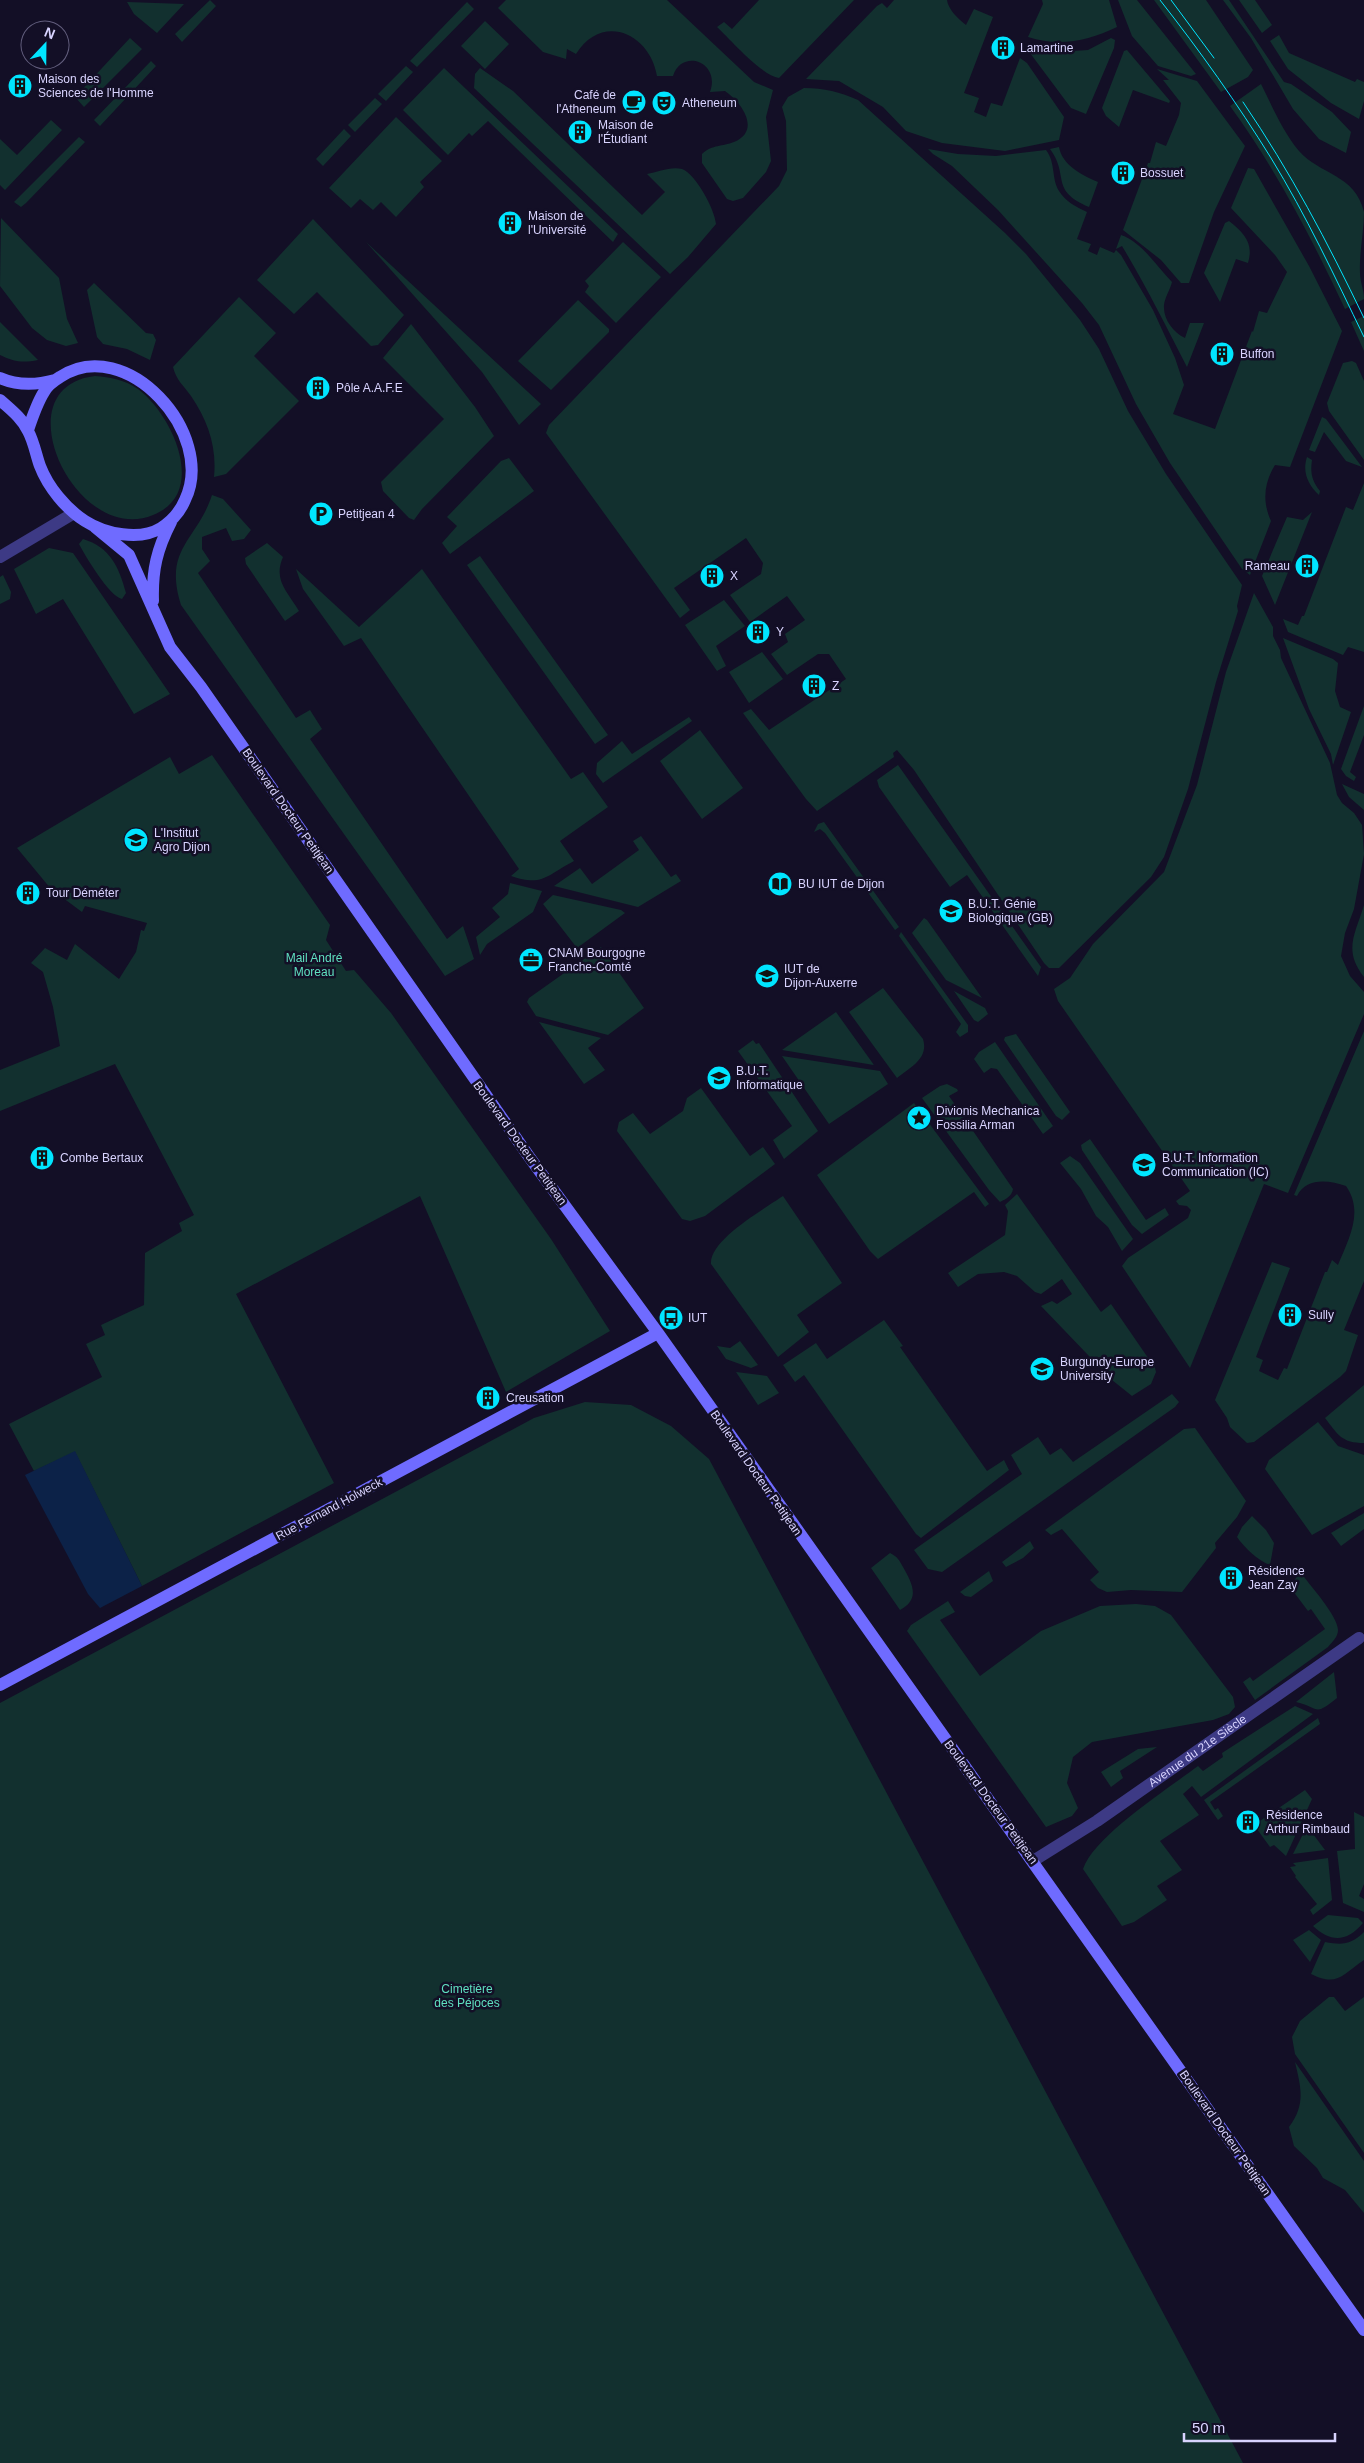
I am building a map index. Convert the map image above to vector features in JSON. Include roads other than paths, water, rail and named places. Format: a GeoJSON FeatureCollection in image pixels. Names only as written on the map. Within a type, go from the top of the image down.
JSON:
{"type":"FeatureCollection","features":[{"type":"Feature","properties":{"kind":"main road"},"geometry":{"type":"LineString","coordinates":[[0,400],[28,430],[45,476],[62,500],[74,513],[96,527],[118,534],[148,534],[160,529],[172,520],[189,493],[192,461],[184,433],[167,406],[154,392],[138,380],[120,371],[101,366],[83,367],[68,372],[44,391],[28,430]]}},
{"type":"Feature","properties":{"kind":"main road"},"geometry":{"type":"LineString","coordinates":[[0,378],[15,383],[29,384],[56,380]]}},
{"type":"Feature","properties":{"kind":"main road","name":"Boulevard Docteur Petitjean"},"geometry":{"type":"LineString","coordinates":[[154,612],[153,582],[157,554],[160,543],[172,520]]}},
{"type":"Feature","properties":{"kind":"main road","name":"Boulevard Docteur Petitjean"},"geometry":{"type":"LineString","coordinates":[[96,527],[129,555],[139,573],[170,647],[201,686],[530,1158],[658,1333],[1364,2330]]}},
{"type":"Feature","properties":{"kind":"main road","name":"Rue Fernand Holweck"},"geometry":{"type":"LineString","coordinates":[[0,1685],[658,1333]]}},
{"type":"Feature","properties":{"kind":"street"},"geometry":{"type":"LineString","coordinates":[[0,557],[74,513]]}},
{"type":"Feature","properties":{"kind":"street","name":"Avenue du 21e Siècle"},"geometry":{"type":"LineString","coordinates":[[1032,1861],[1097,1822],[1358,1638]]}},
{"type":"Feature","properties":{"kind":"water"},"geometry":{"type":"Polygon","coordinates":[[[75,1451],[142,1586],[100,1608],[88,1594],[25,1475],[75,1451]]]}},
{"type":"Feature","properties":{"kind":"tram line"},"geometry":{"type":"LineString","coordinates":[[1160,0],[1218,78],[1271,158],[1308,224],[1364,337]]}},
{"type":"Feature","properties":{"kind":"tram line"},"geometry":{"type":"LineString","coordinates":[[1171,0],[1214,58]]}},
{"type":"Feature","properties":{"kind":"tram line"},"geometry":{"type":"LineString","coordinates":[[1243,102],[1308,208],[1364,318]]}},
{"type":"Feature","properties":{"kind":"place","name":"Lamartine"},"geometry":{"type":"Point","coordinates":[1003,48]}},
{"type":"Feature","properties":{"kind":"place","name":"Maison des Sciences de l'Homme"},"geometry":{"type":"Point","coordinates":[20,86]}},
{"type":"Feature","properties":{"kind":"place","name":"Café de l'Atheneum"},"geometry":{"type":"Point","coordinates":[634,102]}},
{"type":"Feature","properties":{"kind":"place","name":"Atheneum"},"geometry":{"type":"Point","coordinates":[664,103]}},
{"type":"Feature","properties":{"kind":"place","name":"Maison de l'Étudiant"},"geometry":{"type":"Point","coordinates":[580,132]}},
{"type":"Feature","properties":{"kind":"place","name":"Bossuet"},"geometry":{"type":"Point","coordinates":[1123,173]}},
{"type":"Feature","properties":{"kind":"place","name":"Maison de l'Université"},"geometry":{"type":"Point","coordinates":[510,223]}},
{"type":"Feature","properties":{"kind":"place","name":"Buffon"},"geometry":{"type":"Point","coordinates":[1222,354]}},
{"type":"Feature","properties":{"kind":"place","name":"Pôle A.A.F.E"},"geometry":{"type":"Point","coordinates":[318,388]}},
{"type":"Feature","properties":{"kind":"place","name":"Petitjean 4"},"geometry":{"type":"Point","coordinates":[321,514]}},
{"type":"Feature","properties":{"kind":"place","name":"Rameau"},"geometry":{"type":"Point","coordinates":[1307,566]}},
{"type":"Feature","properties":{"kind":"place","name":"X"},"geometry":{"type":"Point","coordinates":[712,576]}},
{"type":"Feature","properties":{"kind":"place","name":"Y"},"geometry":{"type":"Point","coordinates":[758,632]}},
{"type":"Feature","properties":{"kind":"place","name":"Z"},"geometry":{"type":"Point","coordinates":[814,686]}},
{"type":"Feature","properties":{"kind":"place","name":"L'Institut Agro Dijon"},"geometry":{"type":"Point","coordinates":[136,840]}},
{"type":"Feature","properties":{"kind":"place","name":"BU IUT de Dijon"},"geometry":{"type":"Point","coordinates":[780,884]}},
{"type":"Feature","properties":{"kind":"place","name":"Tour Déméter"},"geometry":{"type":"Point","coordinates":[28,893]}},
{"type":"Feature","properties":{"kind":"place","name":"B.U.T. Génie Biologique (GB)"},"geometry":{"type":"Point","coordinates":[951,911]}},
{"type":"Feature","properties":{"kind":"place","name":"CNAM Bourgogne Franche-Comté"},"geometry":{"type":"Point","coordinates":[531,960]}},
{"type":"Feature","properties":{"kind":"place","name":"IUT de Dijon-Auxerre"},"geometry":{"type":"Point","coordinates":[767,976]}},
{"type":"Feature","properties":{"kind":"place","name":"B.U.T. Informatique"},"geometry":{"type":"Point","coordinates":[719,1078]}},
{"type":"Feature","properties":{"kind":"place","name":"Divionis Mechanica Fossilia Arman"},"geometry":{"type":"Point","coordinates":[919,1118]}},
{"type":"Feature","properties":{"kind":"place","name":"Combe Bertaux"},"geometry":{"type":"Point","coordinates":[42,1158]}},
{"type":"Feature","properties":{"kind":"place","name":"B.U.T. Information Communication (IC)"},"geometry":{"type":"Point","coordinates":[1144,1165]}},
{"type":"Feature","properties":{"kind":"place","name":"Sully"},"geometry":{"type":"Point","coordinates":[1290,1315]}},
{"type":"Feature","properties":{"kind":"place","name":"IUT"},"geometry":{"type":"Point","coordinates":[671,1318]}},
{"type":"Feature","properties":{"kind":"place","name":"Burgundy-Europe University"},"geometry":{"type":"Point","coordinates":[1042,1369]}},
{"type":"Feature","properties":{"kind":"place","name":"Creusation"},"geometry":{"type":"Point","coordinates":[488,1398]}},
{"type":"Feature","properties":{"kind":"place","name":"Résidence Jean Zay"},"geometry":{"type":"Point","coordinates":[1231,1578]}},
{"type":"Feature","properties":{"kind":"place","name":"Résidence Arthur Rimbaud"},"geometry":{"type":"Point","coordinates":[1248,1822]}},
{"type":"Feature","properties":{"kind":"park label","name":"Mail André Moreau"},"geometry":{"type":"Point","coordinates":[314,965]}},
{"type":"Feature","properties":{"kind":"park label","name":"Cimetière des Péjoces"},"geometry":{"type":"Point","coordinates":[467,1996]}}]}
